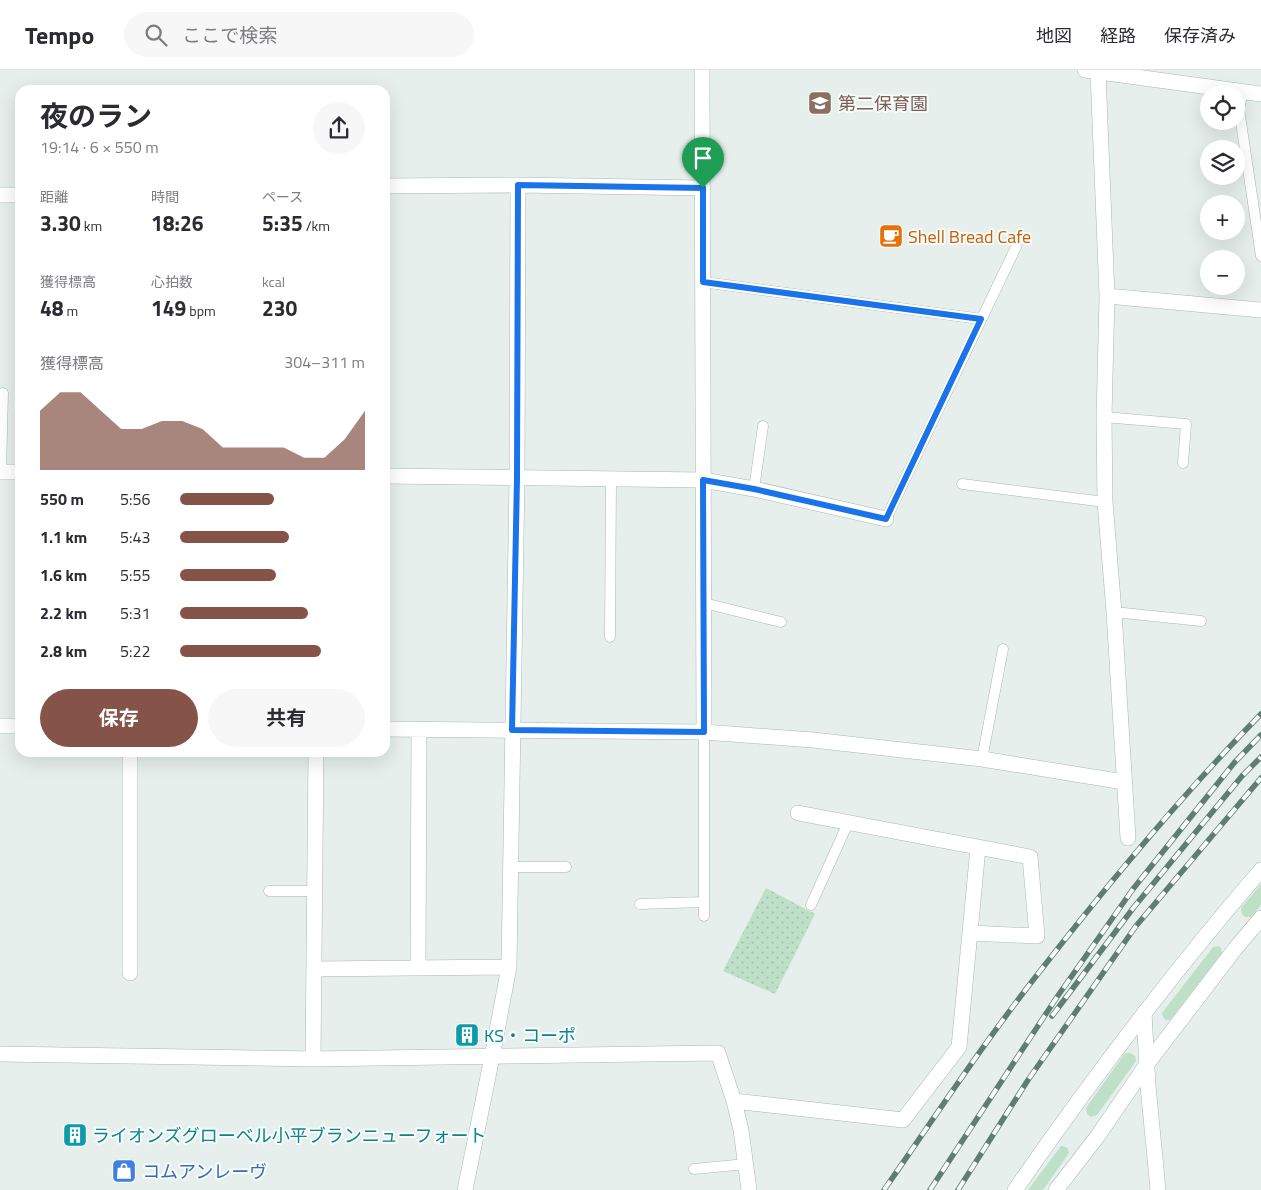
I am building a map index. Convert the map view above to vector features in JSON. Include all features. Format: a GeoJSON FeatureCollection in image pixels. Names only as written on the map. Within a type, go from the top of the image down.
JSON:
{"type":"FeatureCollection","features":[{"type":"Feature","properties":{"kind":"street"},"geometry":{"type":"LineString","coordinates":[[702,70],[704,732]]}},
{"type":"Feature","properties":{"kind":"street"},"geometry":{"type":"LineString","coordinates":[[1128,838],[1105,502],[1104,417],[1107,296],[1089,70],[1200,85]]}},
{"type":"Feature","properties":{"kind":"street"},"geometry":{"type":"LineString","coordinates":[[1245,91],[1261,94]]}},
{"type":"Feature","properties":{"kind":"street"},"geometry":{"type":"LineString","coordinates":[[390,186],[518,185],[703,188]]}},
{"type":"Feature","properties":{"kind":"street"},"geometry":{"type":"LineString","coordinates":[[465,1190],[509,967],[517,478],[518,185]]}},
{"type":"Feature","properties":{"kind":"street"},"geometry":{"type":"LineString","coordinates":[[0,195],[15,195]]}},
{"type":"Feature","properties":{"kind":"street"},"geometry":{"type":"LineString","coordinates":[[1107,296],[1261,310]]}},
{"type":"Feature","properties":{"kind":"street"},"geometry":{"type":"LineString","coordinates":[[1,472],[15,472]]}},
{"type":"Feature","properties":{"kind":"street"},"geometry":{"type":"LineString","coordinates":[[390,476],[703,480],[754,489],[886,519]]}},
{"type":"Feature","properties":{"kind":"street"},"geometry":{"type":"LineString","coordinates":[[0,726],[15,726]]}},
{"type":"Feature","properties":{"kind":"street"},"geometry":{"type":"LineString","coordinates":[[390,729],[704,732],[812,740],[982,759],[1124,782]]}},
{"type":"Feature","properties":{"kind":"street"},"geometry":{"type":"LineString","coordinates":[[418,968],[419,730]]}},
{"type":"Feature","properties":{"kind":"street"},"geometry":{"type":"LineString","coordinates":[[130,757],[130,973]]}},
{"type":"Feature","properties":{"kind":"street"},"geometry":{"type":"LineString","coordinates":[[313,1059],[316,757]]}},
{"type":"Feature","properties":{"kind":"street"},"geometry":{"type":"LineString","coordinates":[[798,813],[1030,857],[1037,936],[970,933]]}},
{"type":"Feature","properties":{"kind":"street"},"geometry":{"type":"LineString","coordinates":[[734,1101],[903,1120],[959,1047],[978,848]]}},
{"type":"Feature","properties":{"kind":"street"},"geometry":{"type":"LineString","coordinates":[[1015,1190],[1062,1122],[1144,1013],[1261,870]]}},
{"type":"Feature","properties":{"kind":"street"},"geometry":{"type":"LineString","coordinates":[[1056,1190],[1097,1137],[1147,1064],[1261,918]]}},
{"type":"Feature","properties":{"kind":"street"},"geometry":{"type":"LineString","coordinates":[[314,969],[509,967]]}},
{"type":"Feature","properties":{"kind":"street"},"geometry":{"type":"LineString","coordinates":[[1144,1013],[1158,1190]]}},
{"type":"Feature","properties":{"kind":"street"},"geometry":{"type":"LineString","coordinates":[[0,1054],[313,1059],[718,1053],[734,1101],[741,1130],[749,1190]]}},
{"type":"Feature","properties":{"kind":"lane"},"geometry":{"type":"LineString","coordinates":[[1242,130],[1261,256]]}},
{"type":"Feature","properties":{"kind":"lane"},"geometry":{"type":"LineString","coordinates":[[886,519],[1016,248]]}},
{"type":"Feature","properties":{"kind":"lane"},"geometry":{"type":"LineString","coordinates":[[703,282],[981,319]]}},
{"type":"Feature","properties":{"kind":"lane"},"geometry":{"type":"LineString","coordinates":[[1,472],[3,393]]}},
{"type":"Feature","properties":{"kind":"lane"},"geometry":{"type":"LineString","coordinates":[[1104,417],[1186,424],[1183,463]]}},
{"type":"Feature","properties":{"kind":"lane"},"geometry":{"type":"LineString","coordinates":[[754,489],[763,426]]}},
{"type":"Feature","properties":{"kind":"lane"},"geometry":{"type":"LineString","coordinates":[[610,637],[611,479]]}},
{"type":"Feature","properties":{"kind":"lane"},"geometry":{"type":"LineString","coordinates":[[962,484],[1105,502]]}},
{"type":"Feature","properties":{"kind":"lane"},"geometry":{"type":"LineString","coordinates":[[704,603],[781,622]]}},
{"type":"Feature","properties":{"kind":"lane"},"geometry":{"type":"LineString","coordinates":[[1114,612],[1201,621]]}},
{"type":"Feature","properties":{"kind":"lane"},"geometry":{"type":"LineString","coordinates":[[982,759],[1003,649]]}},
{"type":"Feature","properties":{"kind":"lane"},"geometry":{"type":"LineString","coordinates":[[704,732],[704,916]]}},
{"type":"Feature","properties":{"kind":"lane"},"geometry":{"type":"LineString","coordinates":[[811,905],[848,823]]}},
{"type":"Feature","properties":{"kind":"lane"},"geometry":{"type":"LineString","coordinates":[[510,867],[566,867]]}},
{"type":"Feature","properties":{"kind":"lane"},"geometry":{"type":"LineString","coordinates":[[268,891],[314,891]]}},
{"type":"Feature","properties":{"kind":"lane"},"geometry":{"type":"LineString","coordinates":[[640,904],[704,902]]}},
{"type":"Feature","properties":{"kind":"lane"},"geometry":{"type":"LineString","coordinates":[[694,1169],[746,1164]]}},
{"type":"Feature","properties":{"kind":"green space"},"geometry":{"type":"Polygon","coordinates":[[[1261,884],[1261,905],[1251,917],[1245,917],[1242,914],[1241,908],[1261,884]]]}},
{"type":"Feature","properties":{"kind":"green space"},"geometry":{"type":"Polygon","coordinates":[[[766,888],[815,914],[775,994],[723,971],[766,888]]]}},
{"type":"Feature","properties":{"kind":"green space"},"geometry":{"type":"Polygon","coordinates":[[[1219,946],[1222,953],[1170,1020],[1166,1020],[1162,1013],[1213,947],[1219,946]]]}},
{"type":"Feature","properties":{"kind":"green space"},"geometry":{"type":"Polygon","coordinates":[[[1125,1053],[1135,1056],[1136,1061],[1097,1115],[1091,1117],[1087,1114],[1086,1108],[1125,1053]]]}},
{"type":"Feature","properties":{"kind":"green space"},"geometry":{"type":"Polygon","coordinates":[[[1061,1146],[1064,1146],[1069,1153],[1043,1190],[1028,1190],[1061,1146]]]}},
{"type":"Feature","properties":{"kind":"railway"},"geometry":{"type":"LineString","coordinates":[[884,1190],[997,1028],[1063,941],[1173,809],[1261,714]]}},
{"type":"Feature","properties":{"kind":"railway"},"geometry":{"type":"LineString","coordinates":[[930,1190],[1057,997],[1133,889],[1234,763],[1261,735]]}},
{"type":"Feature","properties":{"kind":"railway"},"geometry":{"type":"LineString","coordinates":[[1052,1016],[1134,907],[1242,776],[1261,757]]}},
{"type":"Feature","properties":{"kind":"railway"},"geometry":{"type":"LineString","coordinates":[[958,1190],[1028,1080],[1136,926],[1261,778]]}},
{"type":"Feature","properties":{"kind":"place","name":"第二保育園"},"geometry":{"type":"Point","coordinates":[820,103]}},
{"type":"Feature","properties":{"kind":"place","name":"Shell Bread Cafe"},"geometry":{"type":"Point","coordinates":[891,236]}},
{"type":"Feature","properties":{"kind":"place","name":"KS・コーポ"},"geometry":{"type":"Point","coordinates":[467,1035]}},
{"type":"Feature","properties":{"kind":"place","name":"ライオンズグローベル小平ブランニューフォート"},"geometry":{"type":"Point","coordinates":[75,1135]}},
{"type":"Feature","properties":{"kind":"place","name":"コムアンレーヴ"},"geometry":{"type":"Point","coordinates":[124,1171]}},
{"type":"Feature","properties":{"kind":"route"},"geometry":{"type":"LineString","coordinates":[[518,185],[703,188],[703,282],[981,319],[886,519],[754,489],[703,480],[704,732],[512,730],[517,478],[518,185]]}}]}
